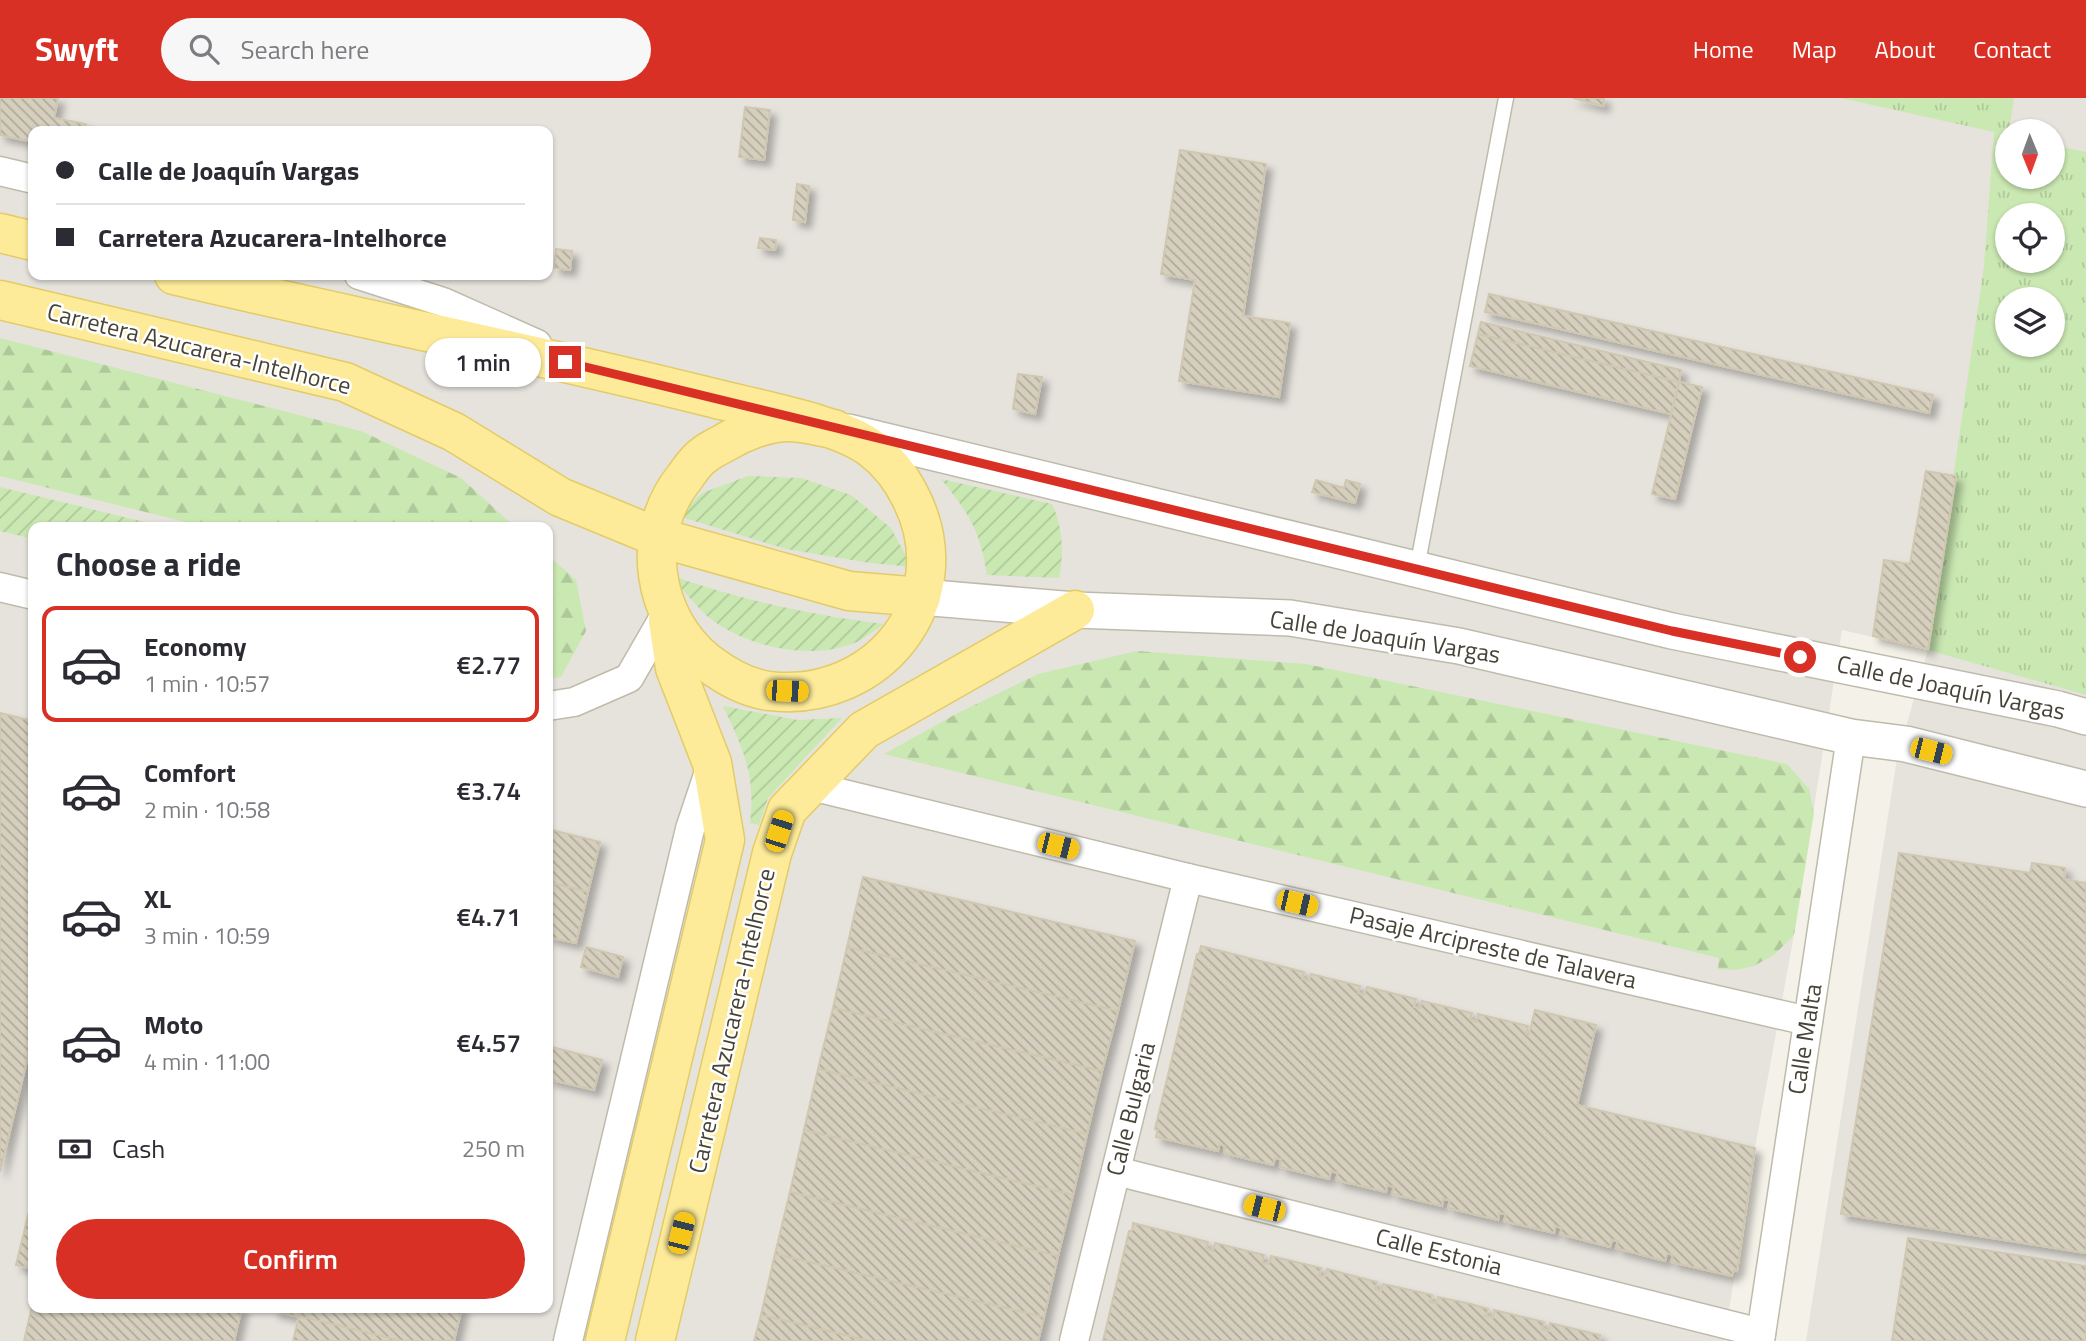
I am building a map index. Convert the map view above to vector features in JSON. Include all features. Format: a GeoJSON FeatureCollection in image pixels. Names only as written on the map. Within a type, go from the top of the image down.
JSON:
{"type":"FeatureCollection","features":[{"type":"Feature","properties":{"kind":"main road"},"geometry":{"type":"LineString","coordinates":[[0,233],[28,240]]}},
{"type":"Feature","properties":{"kind":"main road","name":"Carretera Azucarera-Intelhorce"},"geometry":{"type":"LineString","coordinates":[[196,280],[591,368],[834,429],[871,448],[901,477],[920,515],[927,556],[921,597],[908,628],[886,655],[850,679],[809,692],[765,690],[725,675],[691,649],[667,612]]}},
{"type":"Feature","properties":{"kind":"main road","name":"Carretera Azucarera-Intelhorce"},"geometry":{"type":"LineString","coordinates":[[0,300],[345,382],[454,432],[560,497],[657,537],[849,591],[921,597]]}},
{"type":"Feature","properties":{"kind":"main road","name":"Carretera Azucarera-Intelhorce"},"geometry":{"type":"LineString","coordinates":[[605,1341],[725,840],[712,763],[675,668],[667,612],[657,575],[657,537],[672,493],[701,456],[742,432],[788,422],[834,429]]}},
{"type":"Feature","properties":{"kind":"main road","name":"Carretera Azucarera-Intelhorce"},"geometry":{"type":"LineString","coordinates":[[655,1341],[772,853],[787,810],[864,730],[1075,610]]}},
{"type":"Feature","properties":{"kind":"main road","name":"Carretera Azucarera-Intelhorce"},"geometry":{"type":"LineString","coordinates":[[864,730],[886,655]]}},
{"type":"Feature","properties":{"kind":"street"},"geometry":{"type":"LineString","coordinates":[[0,171],[28,177]]}},
{"type":"Feature","properties":{"kind":"street","name":"Carretera Azucarera-Intelhorce"},"geometry":{"type":"LineString","coordinates":[[375,280],[443,302],[591,368]]}},
{"type":"Feature","properties":{"kind":"street","name":"Calle de Joaquín Vargas"},"geometry":{"type":"LineString","coordinates":[[834,429],[1672,631],[2086,717]]}},
{"type":"Feature","properties":{"kind":"street"},"geometry":{"type":"LineString","coordinates":[[0,587],[28,594]]}},
{"type":"Feature","properties":{"kind":"street","name":"Calle de Joaquín Vargas"},"geometry":{"type":"LineString","coordinates":[[921,597],[1075,610],[1303,620],[1459,646],[1851,737],[1906,744],[2086,789]]}},
{"type":"Feature","properties":{"kind":"street"},"geometry":{"type":"LineString","coordinates":[[553,705],[574,702],[629,678],[667,612]]}},
{"type":"Feature","properties":{"kind":"street","name":"Calle Malta"},"geometry":{"type":"LineString","coordinates":[[1761,1337],[1851,737]]}},
{"type":"Feature","properties":{"kind":"street"},"geometry":{"type":"LineString","coordinates":[[568,1341],[690,829],[712,763]]}},
{"type":"Feature","properties":{"kind":"street","name":"Pasaje Arcipreste de Talavera"},"geometry":{"type":"LineString","coordinates":[[811,786],[1188,878],[1808,1021]]}},
{"type":"Feature","properties":{"kind":"street","name":"Calle Bulgaria"},"geometry":{"type":"LineString","coordinates":[[1074,1341],[1188,878]]}},
{"type":"Feature","properties":{"kind":"street","name":"Calle Estonia"},"geometry":{"type":"LineString","coordinates":[[1116,1171],[1761,1337]]}},
{"type":"Feature","properties":{"kind":"lane"},"geometry":{"type":"LineString","coordinates":[[1416,569],[1506,98]]}},
{"type":"Feature","properties":{"kind":"shaded area"},"geometry":{"type":"Polygon","coordinates":[[[0,98],[2086,98],[2086,1341],[1806,1341],[1897,758],[1928,650],[1842,630],[1794,935],[1755,1148],[1724,1341],[0,1341],[0,98]]]}},
{"type":"Feature","properties":{"kind":"green space"},"geometry":{"type":"Polygon","coordinates":[[[1841,98],[2014,98],[2011,119],[1995,119],[1995,189],[2065,189],[2065,148],[2086,152],[2086,695],[1928,650],[1984,266],[1994,132],[1841,98]]]}},
{"type":"Feature","properties":{"kind":"green space"},"geometry":{"type":"Polygon","coordinates":[[[0,338],[361,431],[461,478],[509,522],[186,522],[0,476],[0,338]]]}},
{"type":"Feature","properties":{"kind":"green space"},"geometry":{"type":"Polygon","coordinates":[[[748,476],[801,478],[851,495],[891,528],[912,567],[786,549],[678,516],[702,493],[748,476]]]}},
{"type":"Feature","properties":{"kind":"green space"},"geometry":{"type":"Polygon","coordinates":[[[941,479],[1052,504],[1062,541],[1059,578],[987,575],[981,546],[972,523],[941,479]]]}},
{"type":"Feature","properties":{"kind":"green space"},"geometry":{"type":"Polygon","coordinates":[[[0,487],[144,522],[28,522],[28,538],[0,531],[0,487]]]}},
{"type":"Feature","properties":{"kind":"green space"},"geometry":{"type":"Polygon","coordinates":[[[553,559],[576,580],[586,631],[561,677],[553,678],[553,559]]]}},
{"type":"Feature","properties":{"kind":"green space"},"geometry":{"type":"Polygon","coordinates":[[[670,575],[776,605],[884,624],[857,642],[839,648],[799,651],[779,648],[740,636],[722,627],[702,611],[670,575]]]}},
{"type":"Feature","properties":{"kind":"green space"},"geometry":{"type":"Polygon","coordinates":[[[1137,651],[1306,664],[1787,764],[1809,789],[1814,813],[1794,935],[1775,954],[1754,966],[1736,970],[1718,969],[1719,958],[884,754],[956,714],[1038,674],[1137,651]]]}},
{"type":"Feature","properties":{"kind":"green space"},"geometry":{"type":"Polygon","coordinates":[[[723,706],[798,720],[842,718],[768,798],[759,825],[750,823],[751,790],[746,762],[723,706]]]}},
{"type":"Feature","properties":{"kind":"building"},"geometry":{"type":"Polygon","coordinates":[[[0,98],[58,98],[54,118],[86,124],[28,126],[28,141],[0,135],[0,98]]]}},
{"type":"Feature","properties":{"kind":"building"},"geometry":{"type":"Polygon","coordinates":[[[1573,98],[1604,98],[1603,106],[1573,98]]]}},
{"type":"Feature","properties":{"kind":"building"},"geometry":{"type":"Polygon","coordinates":[[[745,107],[770,110],[764,160],[739,157],[745,107]]]}},
{"type":"Feature","properties":{"kind":"building"},"geometry":{"type":"Polygon","coordinates":[[[1180,150],[1266,164],[1243,316],[1290,323],[1279,397],[1179,381],[1195,280],[1161,274],[1180,150]]]}},
{"type":"Feature","properties":{"kind":"building"},"geometry":{"type":"Polygon","coordinates":[[[797,184],[809,186],[805,222],[793,220],[797,184]]]}},
{"type":"Feature","properties":{"kind":"building"},"geometry":{"type":"Polygon","coordinates":[[[760,238],[776,240],[775,250],[758,248],[760,238]]]}},
{"type":"Feature","properties":{"kind":"building"},"geometry":{"type":"Polygon","coordinates":[[[556,249],[572,251],[570,270],[554,268],[556,249]]]}},
{"type":"Feature","properties":{"kind":"building"},"geometry":{"type":"Polygon","coordinates":[[[1489,294],[1933,395],[1929,413],[1485,312],[1489,294]]]}},
{"type":"Feature","properties":{"kind":"building"},"geometry":{"type":"Polygon","coordinates":[[[1481,322],[1681,370],[1679,382],[1478,334],[1481,322]]]}},
{"type":"Feature","properties":{"kind":"building"},"geometry":{"type":"Polygon","coordinates":[[[1478,334],[1679,382],[1671,414],[1470,366],[1478,334]]]}},
{"type":"Feature","properties":{"kind":"building"},"geometry":{"type":"Polygon","coordinates":[[[1018,374],[1042,377],[1035,414],[1013,409],[1018,374]]]}},
{"type":"Feature","properties":{"kind":"building"},"geometry":{"type":"Polygon","coordinates":[[[1679,382],[1702,387],[1675,499],[1652,494],[1679,382]]]}},
{"type":"Feature","properties":{"kind":"building"},"geometry":{"type":"Polygon","coordinates":[[[1926,471],[1956,476],[1928,649],[1873,636],[1884,560],[1910,564],[1926,471]]]}},
{"type":"Feature","properties":{"kind":"building"},"geometry":{"type":"Polygon","coordinates":[[[1316,480],[1344,488],[1346,480],[1360,484],[1355,503],[1312,492],[1316,480]]]}},
{"type":"Feature","properties":{"kind":"building"},"geometry":{"type":"Polygon","coordinates":[[[0,713],[28,720],[28,1057],[0,1172],[0,713]]]}},
{"type":"Feature","properties":{"kind":"building"},"geometry":{"type":"Polygon","coordinates":[[[553,830],[600,842],[588,892],[553,883],[553,830]]]}},
{"type":"Feature","properties":{"kind":"building"},"geometry":{"type":"Polygon","coordinates":[[[1899,853],[2030,873],[2032,863],[2065,868],[2064,879],[2086,883],[2086,1253],[1841,1214],[1899,853]]]}},
{"type":"Feature","properties":{"kind":"building"},"geometry":{"type":"Polygon","coordinates":[[[863,877],[1135,941],[1118,1011],[847,947],[863,877]]]}},
{"type":"Feature","properties":{"kind":"building"},"geometry":{"type":"Polygon","coordinates":[[[553,883],[588,892],[576,943],[553,938],[553,883]]]}},
{"type":"Feature","properties":{"kind":"building"},"geometry":{"type":"Polygon","coordinates":[[[1201,946],[1304,972],[1302,979],[1309,981],[1311,974],[1360,986],[1358,993],[1364,995],[1367,987],[1416,999],[1414,1007],[1420,1008],[1422,1001],[1472,1013],[1470,1020],[1477,1022],[1478,1014],[1528,1026],[1526,1034],[1529,1034],[1535,1010],[1596,1025],[1577,1105],[1755,1148],[1737,1271],[1734,1270],[1732,1276],[1671,1262],[1673,1255],[1667,1253],[1665,1261],[1616,1248],[1618,1241],[1612,1240],[1610,1247],[1560,1234],[1562,1228],[1555,1226],[1554,1233],[1504,1221],[1506,1214],[1499,1213],[1498,1220],[1448,1208],[1450,1200],[1443,1199],[1442,1206],[1392,1194],[1394,1187],[1387,1185],[1386,1192],[1336,1180],[1338,1173],[1331,1171],[1329,1179],[1280,1167],[1281,1159],[1275,1158],[1273,1165],[1224,1153],[1225,1146],[1219,1144],[1218,1151],[1156,1137],[1158,1130],[1155,1129],[1201,946]]]}},
{"type":"Feature","properties":{"kind":"building"},"geometry":{"type":"Polygon","coordinates":[[[586,947],[623,957],[618,977],[581,967],[586,947]]]}},
{"type":"Feature","properties":{"kind":"building"},"geometry":{"type":"Polygon","coordinates":[[[847,947],[1118,1011],[1102,1071],[833,1008],[847,947]]]}},
{"type":"Feature","properties":{"kind":"building"},"geometry":{"type":"Polygon","coordinates":[[[833,1008],[1102,1071],[1087,1134],[818,1069],[833,1008]]]}},
{"type":"Feature","properties":{"kind":"building"},"geometry":{"type":"Polygon","coordinates":[[[553,1047],[602,1060],[594,1090],[553,1080],[553,1047]]]}},
{"type":"Feature","properties":{"kind":"building"},"geometry":{"type":"Polygon","coordinates":[[[818,1069],[1087,1134],[1073,1195],[804,1130],[818,1069]]]}},
{"type":"Feature","properties":{"kind":"building"},"geometry":{"type":"Polygon","coordinates":[[[804,1130],[1073,1195],[1058,1256],[790,1192],[804,1130]]]}},
{"type":"Feature","properties":{"kind":"building"},"geometry":{"type":"Polygon","coordinates":[[[790,1192],[1058,1256],[1044,1317],[775,1254],[790,1192]]]}},
{"type":"Feature","properties":{"kind":"building"},"geometry":{"type":"Polygon","coordinates":[[[28,1216],[28,1268],[16,1265],[28,1216]]]}},
{"type":"Feature","properties":{"kind":"building"},"geometry":{"type":"Polygon","coordinates":[[[1133,1223],[1208,1242],[1206,1249],[1213,1251],[1215,1243],[1264,1255],[1262,1263],[1269,1264],[1271,1256],[1321,1268],[1319,1276],[1325,1277],[1327,1269],[1377,1282],[1375,1289],[1381,1291],[1383,1284],[1419,1292],[1432,1295],[1430,1302],[1437,1304],[1438,1297],[1471,1304],[1488,1309],[1486,1316],[1493,1318],[1494,1310],[1544,1322],[1542,1329],[1549,1331],[1550,1323],[1600,1335],[1599,1341],[1103,1341],[1133,1223]]]}},
{"type":"Feature","properties":{"kind":"building"},"geometry":{"type":"Polygon","coordinates":[[[1908,1238],[2086,1266],[2086,1341],[1892,1341],[1908,1238]]]}},
{"type":"Feature","properties":{"kind":"building"},"geometry":{"type":"Polygon","coordinates":[[[775,1254],[1044,1317],[1038,1341],[870,1341],[761,1315],[775,1254]]]}},
{"type":"Feature","properties":{"kind":"building"},"geometry":{"type":"Polygon","coordinates":[[[30,1313],[241,1313],[234,1341],[24,1341],[30,1313]]]}},
{"type":"Feature","properties":{"kind":"building"},"geometry":{"type":"Polygon","coordinates":[[[282,1313],[461,1313],[454,1341],[402,1341],[282,1313]]]}},
{"type":"Feature","properties":{"kind":"building"},"geometry":{"type":"Polygon","coordinates":[[[761,1315],[870,1341],[754,1341],[761,1315]]]}},
{"type":"Feature","properties":{"kind":"building"},"geometry":{"type":"Polygon","coordinates":[[[299,1316],[402,1341],[293,1341],[299,1316]]]}},
{"type":"Feature","properties":{"kind":"route"},"geometry":{"type":"LineString","coordinates":[[565,362],[1672,631],[1800,657]]}}]}
